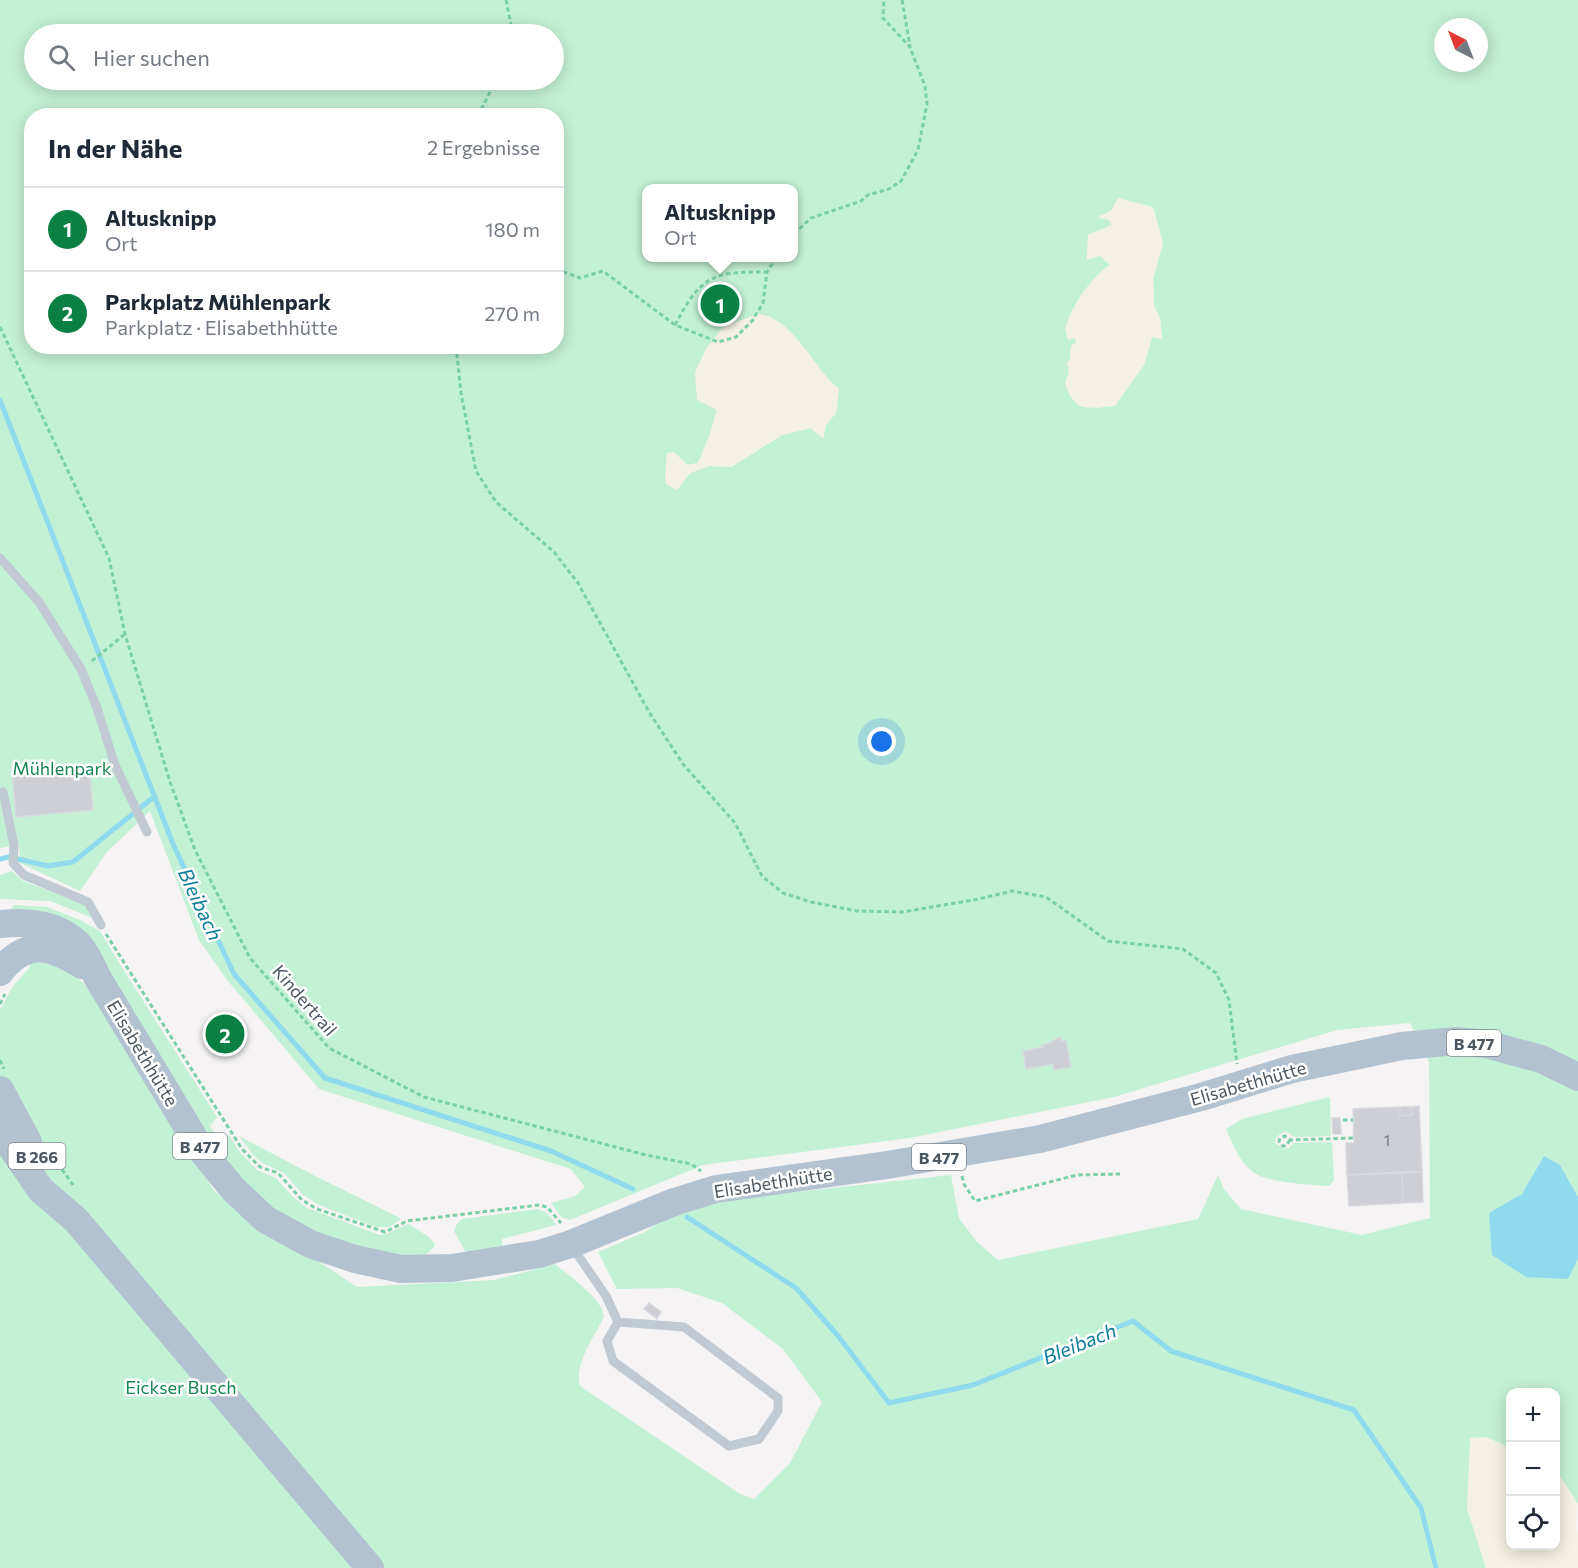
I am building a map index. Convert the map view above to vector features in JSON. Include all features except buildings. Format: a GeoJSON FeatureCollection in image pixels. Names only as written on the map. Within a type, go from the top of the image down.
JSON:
{"type":"FeatureCollection","features":[{"type":"Feature","properties":{"kind":"main road","name":"B 477"},"geometry":{"type":"LineString","coordinates":[[0,924],[24,922],[40,924],[61,933],[78,944],[97,977]]}},
{"type":"Feature","properties":{"kind":"main road","name":"B 477"},"geometry":{"type":"LineString","coordinates":[[0,972],[22,951],[36,948],[53,950],[70,958],[97,977]]}},
{"type":"Feature","properties":{"kind":"main road","name":"Elisabethhütte"},"geometry":{"type":"LineString","coordinates":[[97,977],[202,1151],[233,1189],[265,1219],[310,1244],[355,1259],[401,1269],[452,1268],[513,1259],[566,1234],[716,1189],[887,1166],[1040,1139],[1201,1097],[1292,1069],[1366,1052],[1428,1042],[1456,1041],[1503,1047],[1541,1059],[1578,1077]]}},
{"type":"Feature","properties":{"kind":"main road","name":"B 266"},"geometry":{"type":"LineString","coordinates":[[0,1090],[28,1143],[76,1220]]}},
{"type":"Feature","properties":{"kind":"main road","name":"B 266"},"geometry":{"type":"LineString","coordinates":[[0,1126],[41,1190],[76,1220],[370,1568]]}},
{"type":"Feature","properties":{"kind":"lane"},"geometry":{"type":"LineString","coordinates":[[0,558],[39,602],[81,669],[97,708],[115,765],[147,831]]}},
{"type":"Feature","properties":{"kind":"lane"},"geometry":{"type":"LineString","coordinates":[[0,794],[3,792],[14,845],[13,863],[24,875],[88,902],[100,925]]}},
{"type":"Feature","properties":{"kind":"lane"},"geometry":{"type":"LineString","coordinates":[[566,1234],[606,1296],[618,1322]]}},
{"type":"Feature","properties":{"kind":"lane"},"geometry":{"type":"LineString","coordinates":[[618,1322],[684,1327],[778,1398],[778,1411],[759,1439],[729,1446],[613,1361],[607,1341],[618,1322]]}},
{"type":"Feature","properties":{"kind":"path"},"geometry":{"type":"LineString","coordinates":[[506,0],[511,24]]}},
{"type":"Feature","properties":{"kind":"path"},"geometry":{"type":"LineString","coordinates":[[884,0],[883,18],[910,47]]}},
{"type":"Feature","properties":{"kind":"path"},"geometry":{"type":"LineString","coordinates":[[798,230],[811,218],[861,201],[868,195],[889,189],[901,181],[918,150],[927,104],[926,86],[910,47],[902,0]]}},
{"type":"Feature","properties":{"kind":"path"},"geometry":{"type":"LineString","coordinates":[[482,108],[491,90]]}},
{"type":"Feature","properties":{"kind":"path"},"geometry":{"type":"LineString","coordinates":[[564,272],[580,278],[603,271],[675,324],[718,342],[736,337],[752,321],[763,303],[767,272],[773,262]]}},
{"type":"Feature","properties":{"kind":"path"},"geometry":{"type":"LineString","coordinates":[[675,324],[686,304],[707,279],[730,272],[767,272]]}},
{"type":"Feature","properties":{"kind":"path","name":"Kindertrail"},"geometry":{"type":"LineString","coordinates":[[0,327],[109,558],[125,634],[170,782],[200,859],[250,958],[328,1048],[424,1097],[646,1155],[691,1164],[705,1174]]}},
{"type":"Feature","properties":{"kind":"path"},"geometry":{"type":"LineString","coordinates":[[457,354],[461,393],[476,471],[496,502],[554,552],[578,583],[649,712],[683,764],[735,823],[762,876],[783,893],[811,902],[857,911],[902,912],[1012,891],[1046,897],[1108,941],[1183,949],[1216,973],[1229,1000],[1237,1066]]}},
{"type":"Feature","properties":{"kind":"path"},"geometry":{"type":"LineString","coordinates":[[92,661],[125,634]]}},
{"type":"Feature","properties":{"kind":"path"},"geometry":{"type":"LineString","coordinates":[[100,925],[242,1149],[260,1167],[278,1173],[302,1200],[316,1209],[385,1232],[407,1221],[539,1205],[547,1207],[566,1234]]}},
{"type":"Feature","properties":{"kind":"path"},"geometry":{"type":"LineString","coordinates":[[1343,1120],[1353,1120]]}},
{"type":"Feature","properties":{"kind":"path"},"geometry":{"type":"LineString","coordinates":[[1290,1140],[1354,1138]]}},
{"type":"Feature","properties":{"kind":"path"},"geometry":{"type":"LineString","coordinates":[[956,1154],[964,1184],[975,1201],[1077,1175],[1120,1174]]}},
{"type":"Feature","properties":{"kind":"green space"},"geometry":{"type":"Polygon","coordinates":[[[0,0],[1578,0],[1578,1197],[1560,1165],[1544,1156],[1522,1194],[1568,1279],[1578,1259],[1578,1504],[1560,1476],[1560,1388],[1506,1388],[1506,1446],[1486,1437],[1467,1508],[1486,1568],[0,1568],[0,1010],[13,986],[30,967],[28,960],[70,969],[95,996],[215,1192],[357,1287],[495,1280],[555,1264],[592,1295],[604,1317],[582,1360],[580,1386],[740,1494],[754,1499],[790,1463],[822,1402],[783,1349],[722,1303],[677,1288],[617,1289],[598,1252],[645,1232],[666,1218],[714,1201],[951,1175],[959,1218],[977,1242],[998,1260],[1198,1219],[1218,1175],[1224,1189],[1241,1209],[1362,1235],[1430,1218],[1429,1062],[1410,1023],[1337,1030],[1114,1097],[910,1138],[703,1165],[570,1220],[561,1217],[551,1203],[575,1196],[585,1187],[571,1169],[319,1089],[227,980],[199,940],[150,811],[107,852],[80,891],[20,863],[19,845],[0,848],[0,0]],[[1115,207],[1098,217],[1109,220],[1112,225],[1088,235],[1087,259],[1100,256],[1111,264],[1090,285],[1065,329],[1077,343],[1071,346],[1069,372],[1065,384],[1095,408],[1114,406],[1144,365],[1152,337],[1162,339],[1160,319],[1154,306],[1153,279],[1163,243],[1153,207],[1115,207]],[[815,363],[717,410],[698,463],[687,465],[674,452],[677,490],[690,473],[709,466],[731,467],[782,435],[811,428],[823,438],[826,425],[836,413],[839,389],[830,382],[815,363]]]}},
{"type":"Feature","properties":{"kind":"green space"},"geometry":{"type":"Polygon","coordinates":[[[12,871],[23,881],[87,905],[93,918],[50,901],[0,899],[0,875],[12,871]]]}},
{"type":"Feature","properties":{"kind":"green space"},"geometry":{"type":"Polygon","coordinates":[[[14,905],[47,907],[100,931],[217,1117],[210,1126],[220,1141],[229,1135],[239,1151],[257,1170],[276,1178],[293,1197],[307,1208],[380,1235],[409,1224],[429,1237],[435,1245],[430,1251],[418,1257],[366,1250],[315,1233],[258,1198],[232,1172],[94,951],[9,911],[14,905]]]}},
{"type":"Feature","properties":{"kind":"green space"},"geometry":{"type":"Polygon","coordinates":[[[1330,1097],[1331,1136],[1294,1137],[1284,1132],[1276,1137],[1275,1143],[1285,1149],[1293,1143],[1332,1142],[1334,1181],[1329,1186],[1283,1182],[1258,1175],[1242,1161],[1226,1129],[1242,1119],[1330,1097]]]}},
{"type":"Feature","properties":{"kind":"green space"},"geometry":{"type":"Polygon","coordinates":[[[239,1136],[400,1220],[389,1227],[376,1227],[319,1205],[303,1195],[284,1173],[262,1163],[239,1136]]]}},
{"type":"Feature","properties":{"kind":"green space"},"geometry":{"type":"Polygon","coordinates":[[[538,1209],[548,1215],[556,1225],[502,1239],[502,1248],[474,1253],[465,1251],[454,1231],[462,1219],[538,1209]]]}},
{"type":"Feature","properties":{"kind":"sand"},"geometry":{"type":"Polygon","coordinates":[[[1118,198],[1153,207],[1163,243],[1153,279],[1154,306],[1160,319],[1162,339],[1152,337],[1144,365],[1115,406],[1084,407],[1074,401],[1065,384],[1069,372],[1067,363],[1071,358],[1071,346],[1076,342],[1075,338],[1068,340],[1066,326],[1084,292],[1110,265],[1100,256],[1087,260],[1088,235],[1112,225],[1109,220],[1098,217],[1111,211],[1118,198]]]}},
{"type":"Feature","properties":{"kind":"sand"},"geometry":{"type":"Polygon","coordinates":[[[758,314],[770,317],[782,324],[839,389],[836,413],[826,425],[823,438],[810,428],[782,435],[731,467],[709,466],[690,473],[677,490],[666,484],[667,453],[674,452],[687,465],[698,463],[717,410],[697,400],[695,372],[706,349],[723,327],[758,314]]]}},
{"type":"Feature","properties":{"kind":"sand"},"geometry":{"type":"Polygon","coordinates":[[[1486,1437],[1506,1446],[1506,1550],[1560,1550],[1560,1476],[1578,1504],[1576,1529],[1578,1531],[1578,1568],[1486,1568],[1467,1508],[1470,1438],[1486,1437]]]}},
{"type":"Feature","properties":{"kind":"water"},"geometry":{"type":"Polygon","coordinates":[[[1544,1156],[1560,1165],[1578,1197],[1578,1259],[1568,1279],[1526,1277],[1492,1255],[1489,1213],[1522,1194],[1544,1156]]]}},
{"type":"Feature","properties":{"kind":"waterway","name":"Bleibach"},"geometry":{"type":"LineString","coordinates":[[0,400],[173,844],[234,974],[325,1078],[551,1151],[633,1189]]}},
{"type":"Feature","properties":{"kind":"waterway"},"geometry":{"type":"LineString","coordinates":[[0,859],[9,857],[48,866],[73,862],[155,796]]}},
{"type":"Feature","properties":{"kind":"waterway","name":"Bleibach"},"geometry":{"type":"LineString","coordinates":[[687,1217],[796,1288],[839,1337],[889,1403],[973,1385],[1133,1321],[1171,1351],[1354,1410],[1421,1508],[1436,1568]]}},
{"type":"Feature","properties":{"kind":"place","name":"Altusknipp"},"geometry":{"type":"Point","coordinates":[720,304]}},
{"type":"Feature","properties":{"kind":"place","name":"Parkplatz Mühlenpark"},"geometry":{"type":"Point","coordinates":[225,1034]}},
{"type":"Feature","properties":{"kind":"park label","name":"Mühlenpark"},"geometry":{"type":"Point","coordinates":[62,768]}},
{"type":"Feature","properties":{"kind":"park label","name":"Eickser Busch"},"geometry":{"type":"Point","coordinates":[181,1387]}}]}
